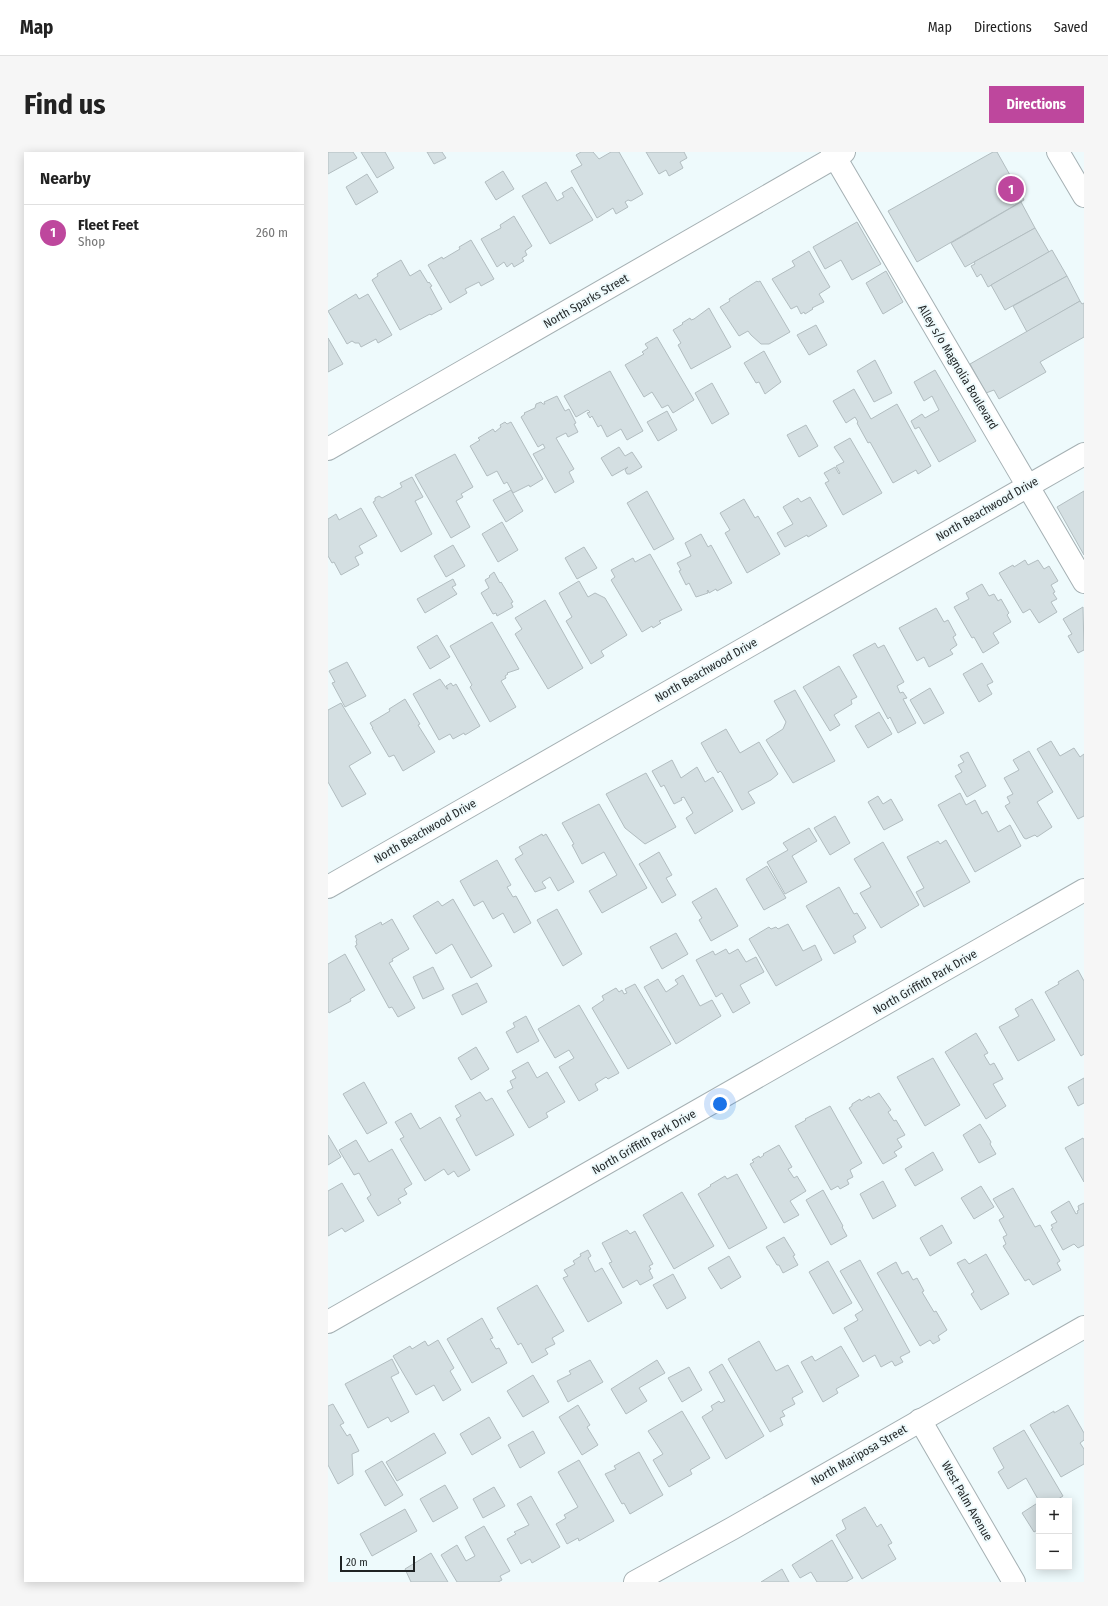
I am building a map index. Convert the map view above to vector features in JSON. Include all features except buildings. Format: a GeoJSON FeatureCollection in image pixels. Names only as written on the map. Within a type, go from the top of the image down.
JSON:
{"type":"FeatureCollection","features":[{"type":"Feature","properties":{"kind":"street"},"geometry":{"type":"LineString","coordinates":[[1058,152],[1084,196]]}},
{"type":"Feature","properties":{"kind":"street","name":"North Sparks Street"},"geometry":{"type":"LineString","coordinates":[[328,449],[837,154]]}},
{"type":"Feature","properties":{"kind":"street","name":"Alley s/o Magnolia Boulevard"},"geometry":{"type":"LineString","coordinates":[[837,154],[1084,582]]}},
{"type":"Feature","properties":{"kind":"street","name":"North Beachwood Drive"},"geometry":{"type":"LineString","coordinates":[[328,887],[1084,454]]}},
{"type":"Feature","properties":{"kind":"street","name":"North Griffith Park Drive"},"geometry":{"type":"LineString","coordinates":[[328,1322],[1084,890]]}},
{"type":"Feature","properties":{"kind":"street","name":"North Mariposa Street"},"geometry":{"type":"LineString","coordinates":[[635,1582],[733,1528],[1084,1327]]}},
{"type":"Feature","properties":{"kind":"street","name":"West Palm Avenue"},"geometry":{"type":"LineString","coordinates":[[920,1420],[1014,1582]]}},
{"type":"Feature","properties":{"kind":"place","name":"Fleet Feet"},"geometry":{"type":"Point","coordinates":[1011,189]}}]}
